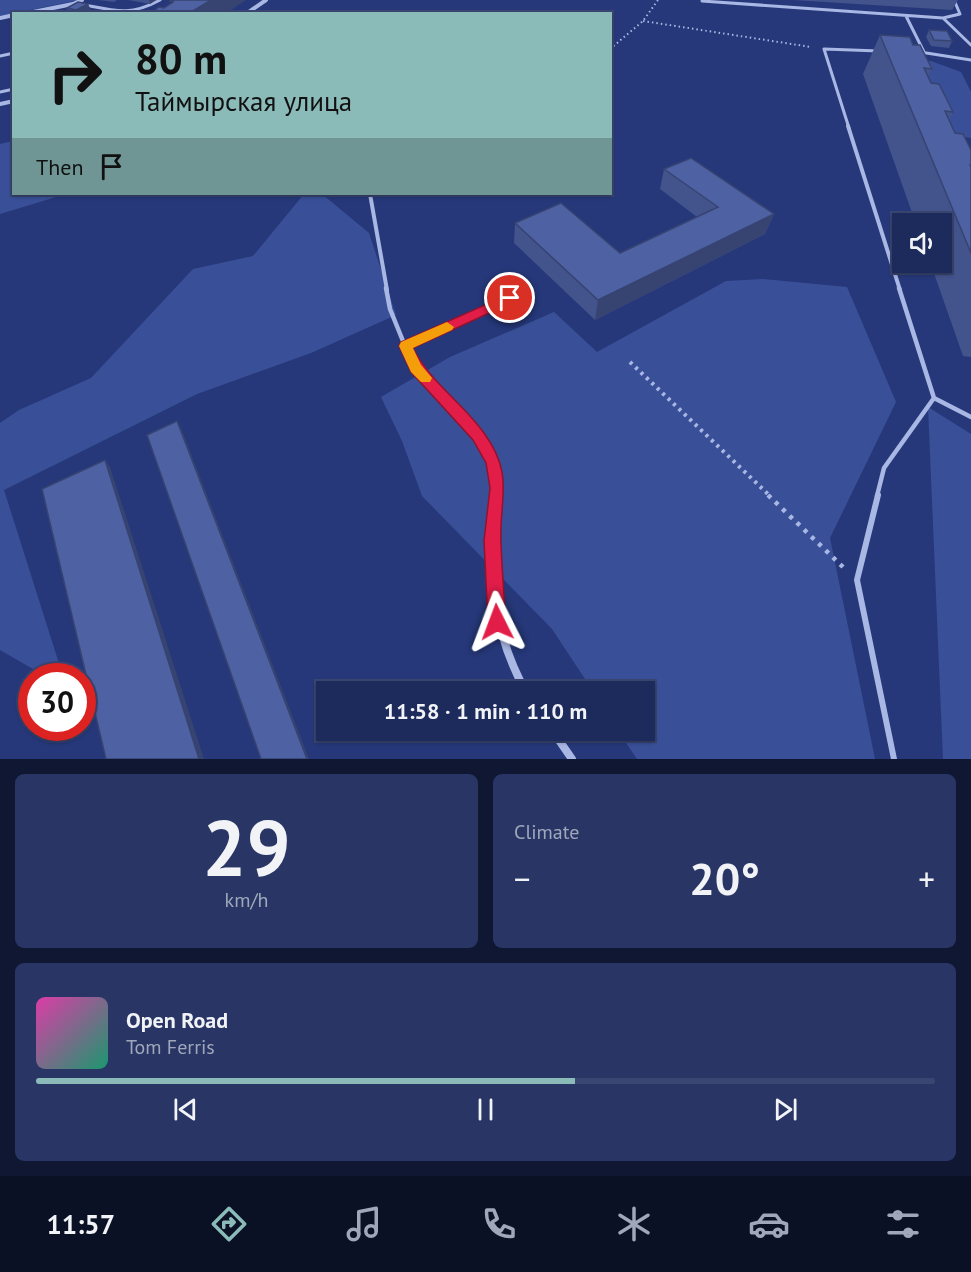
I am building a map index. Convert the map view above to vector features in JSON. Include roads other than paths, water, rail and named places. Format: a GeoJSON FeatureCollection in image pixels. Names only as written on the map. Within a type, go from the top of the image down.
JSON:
{"type":"FeatureCollection","features":[{"type":"Feature","properties":{"kind":"street"},"geometry":{"type":"LineString","coordinates":[[33,12],[82,0]]}},
{"type":"Feature","properties":{"kind":"street"},"geometry":{"type":"LineString","coordinates":[[249,12],[266,0]]}},
{"type":"Feature","properties":{"kind":"street"},"geometry":{"type":"LineString","coordinates":[[510,298],[405,346],[416,368],[478,436],[494,462],[497,488],[492,541],[497,622],[519,681]]}},
{"type":"Feature","properties":{"kind":"street"},"geometry":{"type":"LineString","coordinates":[[560,741],[572,759]]}},
{"type":"Feature","properties":{"kind":"lane"},"geometry":{"type":"LineString","coordinates":[[131,12],[144,9],[160,0]]}},
{"type":"Feature","properties":{"kind":"lane"},"geometry":{"type":"LineString","coordinates":[[702,1],[943,18],[960,14],[954,0]]}},
{"type":"Feature","properties":{"kind":"lane"},"geometry":{"type":"LineString","coordinates":[[77,3],[122,12]]}},
{"type":"Feature","properties":{"kind":"lane"},"geometry":{"type":"LineString","coordinates":[[906,16],[924,52]]}},
{"type":"Feature","properties":{"kind":"lane"},"geometry":{"type":"LineString","coordinates":[[943,18],[971,45]]}},
{"type":"Feature","properties":{"kind":"lane"},"geometry":{"type":"LineString","coordinates":[[888,51],[824,49],[934,398],[971,417]]}},
{"type":"Feature","properties":{"kind":"lane"},"geometry":{"type":"LineString","coordinates":[[916,52],[971,60]]}},
{"type":"Feature","properties":{"kind":"lane"},"geometry":{"type":"LineString","coordinates":[[370,195],[390,309],[405,346]]}},
{"type":"Feature","properties":{"kind":"lane"},"geometry":{"type":"LineString","coordinates":[[894,759],[857,580],[884,468],[934,398]]}}]}
